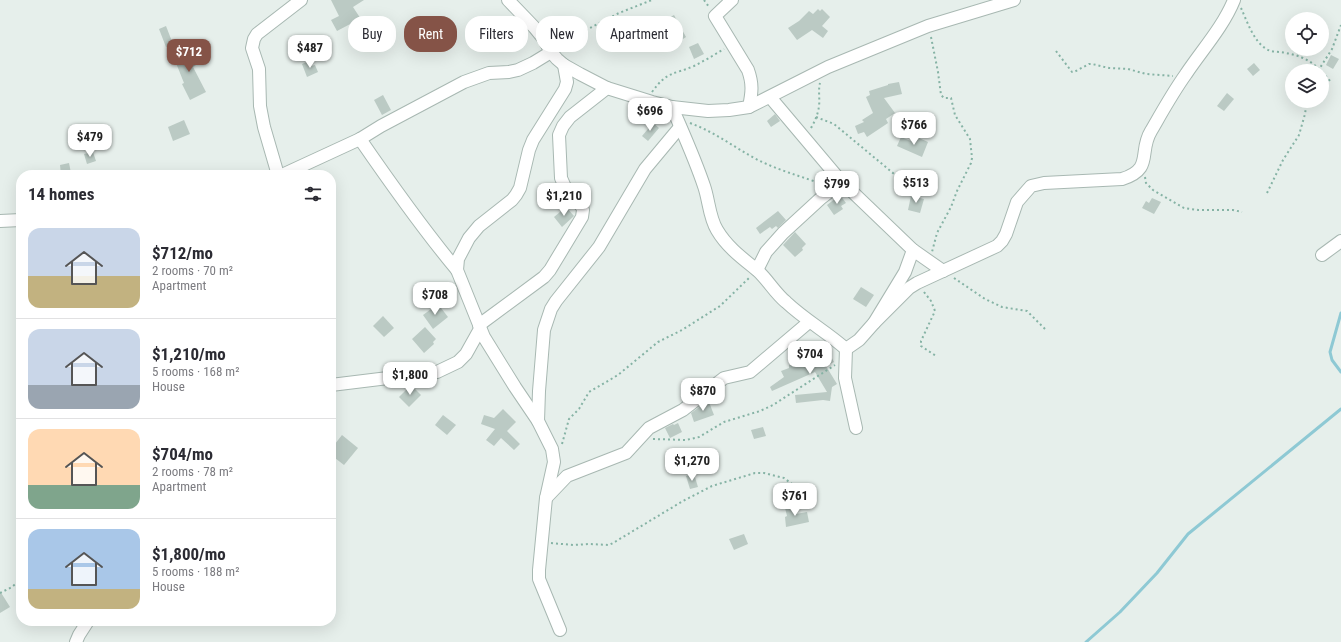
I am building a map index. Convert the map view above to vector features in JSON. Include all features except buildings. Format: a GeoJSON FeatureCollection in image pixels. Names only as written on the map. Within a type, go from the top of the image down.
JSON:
{"type":"FeatureCollection","features":[{"type":"Feature","properties":{"kind":"street"},"geometry":{"type":"LineString","coordinates":[[277,170],[264,127],[259,100],[260,75],[252,44],[258,34],[301,0]]}},
{"type":"Feature","properties":{"kind":"street"},"geometry":{"type":"LineString","coordinates":[[508,0],[536,29]]}},
{"type":"Feature","properties":{"kind":"street"},"geometry":{"type":"LineString","coordinates":[[732,0],[715,16],[748,70],[753,89],[749,107]]}},
{"type":"Feature","properties":{"kind":"street"},"geometry":{"type":"LineString","coordinates":[[552,52],[564,65],[607,88],[672,107],[708,111],[729,110],[749,107],[828,67],[928,26],[1014,0]]}},
{"type":"Feature","properties":{"kind":"street"},"geometry":{"type":"LineString","coordinates":[[846,349],[859,340],[909,288],[990,250],[1002,241],[1006,234],[1017,202],[1031,186],[1044,183],[1122,179],[1132,176],[1138,172],[1143,162],[1149,134],[1184,76],[1237,3]]}},
{"type":"Feature","properties":{"kind":"street"},"geometry":{"type":"LineString","coordinates":[[293,170],[360,139],[381,126],[464,82],[489,73],[518,70],[533,63],[547,52]]}},
{"type":"Feature","properties":{"kind":"street"},"geometry":{"type":"LineString","coordinates":[[457,270],[458,259],[469,238],[479,226],[512,200],[520,188],[529,150],[533,140],[565,89],[567,82],[564,65]]}},
{"type":"Feature","properties":{"kind":"street"},"geometry":{"type":"LineString","coordinates":[[336,384],[437,372],[458,362],[466,354],[480,327],[544,277],[550,270],[582,218],[583,210],[565,188],[561,178],[559,135],[563,126],[570,117],[607,88]]}},
{"type":"Feature","properties":{"kind":"street"},"geometry":{"type":"LineString","coordinates":[[770,97],[806,140],[838,186],[913,250],[943,271]]}},
{"type":"Feature","properties":{"kind":"street"},"geometry":{"type":"LineString","coordinates":[[672,107],[704,183],[713,222],[717,230],[732,250],[757,270],[785,301],[809,322],[846,349]]}},
{"type":"Feature","properties":{"kind":"street"},"geometry":{"type":"LineString","coordinates":[[538,421],[544,330],[551,309],[599,247],[645,169],[678,123]]}},
{"type":"Feature","properties":{"kind":"street"},"geometry":{"type":"LineString","coordinates":[[360,139],[410,211],[457,270],[484,337],[507,375],[538,421],[552,449],[554,462],[546,498],[539,579],[560,630]]}},
{"type":"Feature","properties":{"kind":"street"},"geometry":{"type":"LineString","coordinates":[[757,270],[766,252],[783,233],[820,199],[838,186]]}},
{"type":"Feature","properties":{"kind":"street"},"geometry":{"type":"LineString","coordinates":[[0,221],[16,220]]}},
{"type":"Feature","properties":{"kind":"street"},"geometry":{"type":"LineString","coordinates":[[1322,255],[1341,241]]}},
{"type":"Feature","properties":{"kind":"street"},"geometry":{"type":"LineString","coordinates":[[874,323],[905,272],[913,250]]}},
{"type":"Feature","properties":{"kind":"street"},"geometry":{"type":"LineString","coordinates":[[546,498],[567,476],[626,453],[649,428],[683,410],[724,378],[750,372],[809,322]]}},
{"type":"Feature","properties":{"kind":"street"},"geometry":{"type":"LineString","coordinates":[[846,349],[844,378],[856,428]]}},
{"type":"Feature","properties":{"kind":"street"},"geometry":{"type":"LineString","coordinates":[[76,642],[85,626]]}},
{"type":"Feature","properties":{"kind":"path"},"geometry":{"type":"LineString","coordinates":[[588,30],[619,13],[652,0]]}},
{"type":"Feature","properties":{"kind":"path"},"geometry":{"type":"LineString","coordinates":[[1237,3],[1252,32],[1263,47],[1270,51],[1285,52],[1306,60],[1311,64]]}},
{"type":"Feature","properties":{"kind":"path"},"geometry":{"type":"LineString","coordinates":[[1322,64],[1332,49],[1341,25]]}},
{"type":"Feature","properties":{"kind":"path"},"geometry":{"type":"LineString","coordinates":[[928,26],[938,72],[941,95],[944,98],[951,98],[955,115],[970,140],[972,154],[971,163],[951,207],[937,232],[930,262]]}},
{"type":"Feature","properties":{"kind":"path"},"geometry":{"type":"LineString","coordinates":[[646,100],[660,80],[673,72],[692,67],[702,62],[732,44]]}},
{"type":"Feature","properties":{"kind":"path"},"geometry":{"type":"LineString","coordinates":[[1056,51],[1072,72],[1088,64],[1092,64],[1109,68],[1128,69],[1146,74],[1184,76]]}},
{"type":"Feature","properties":{"kind":"path"},"geometry":{"type":"LineString","coordinates":[[806,140],[819,106],[818,90],[822,77],[828,67]]}},
{"type":"Feature","properties":{"kind":"path"},"geometry":{"type":"LineString","coordinates":[[1267,193],[1283,160],[1299,135],[1306,108]]}},
{"type":"Feature","properties":{"kind":"path"},"geometry":{"type":"LineString","coordinates":[[816,117],[834,124],[911,188]]}},
{"type":"Feature","properties":{"kind":"path"},"geometry":{"type":"LineString","coordinates":[[678,123],[700,126],[770,165],[838,186]]}},
{"type":"Feature","properties":{"kind":"path"},"geometry":{"type":"LineString","coordinates":[[1143,162],[1148,187],[1184,208],[1198,210],[1233,210],[1242,212]]}},
{"type":"Feature","properties":{"kind":"path"},"geometry":{"type":"LineString","coordinates":[[554,462],[561,448],[569,419],[578,409],[588,392],[618,375],[658,342],[682,330],[720,306],[757,270]]}},
{"type":"Feature","properties":{"kind":"path"},"geometry":{"type":"LineString","coordinates":[[943,271],[985,299],[1002,307],[1027,312],[1045,328]]}},
{"type":"Feature","properties":{"kind":"path"},"geometry":{"type":"LineString","coordinates":[[917,283],[931,301],[935,311],[921,341],[921,346],[936,356]]}},
{"type":"Feature","properties":{"kind":"path"},"geometry":{"type":"LineString","coordinates":[[652,439],[686,440],[699,437],[724,422],[760,411],[773,405],[836,364]]}},
{"type":"Feature","properties":{"kind":"path"},"geometry":{"type":"LineString","coordinates":[[541,549],[547,543],[573,546],[589,544],[609,545],[683,501],[712,486],[755,473],[764,473],[784,478],[792,484],[807,503]]}},
{"type":"Feature","properties":{"kind":"path"},"geometry":{"type":"LineString","coordinates":[[0,593],[16,583]]}},
{"type":"Feature","properties":{"kind":"waterway"},"geometry":{"type":"LineString","coordinates":[[1341,313],[1330,352],[1332,360],[1341,372]]}},
{"type":"Feature","properties":{"kind":"waterway"},"geometry":{"type":"LineString","coordinates":[[1086,642],[1120,612],[1157,573],[1188,534],[1341,409]]}}]}
